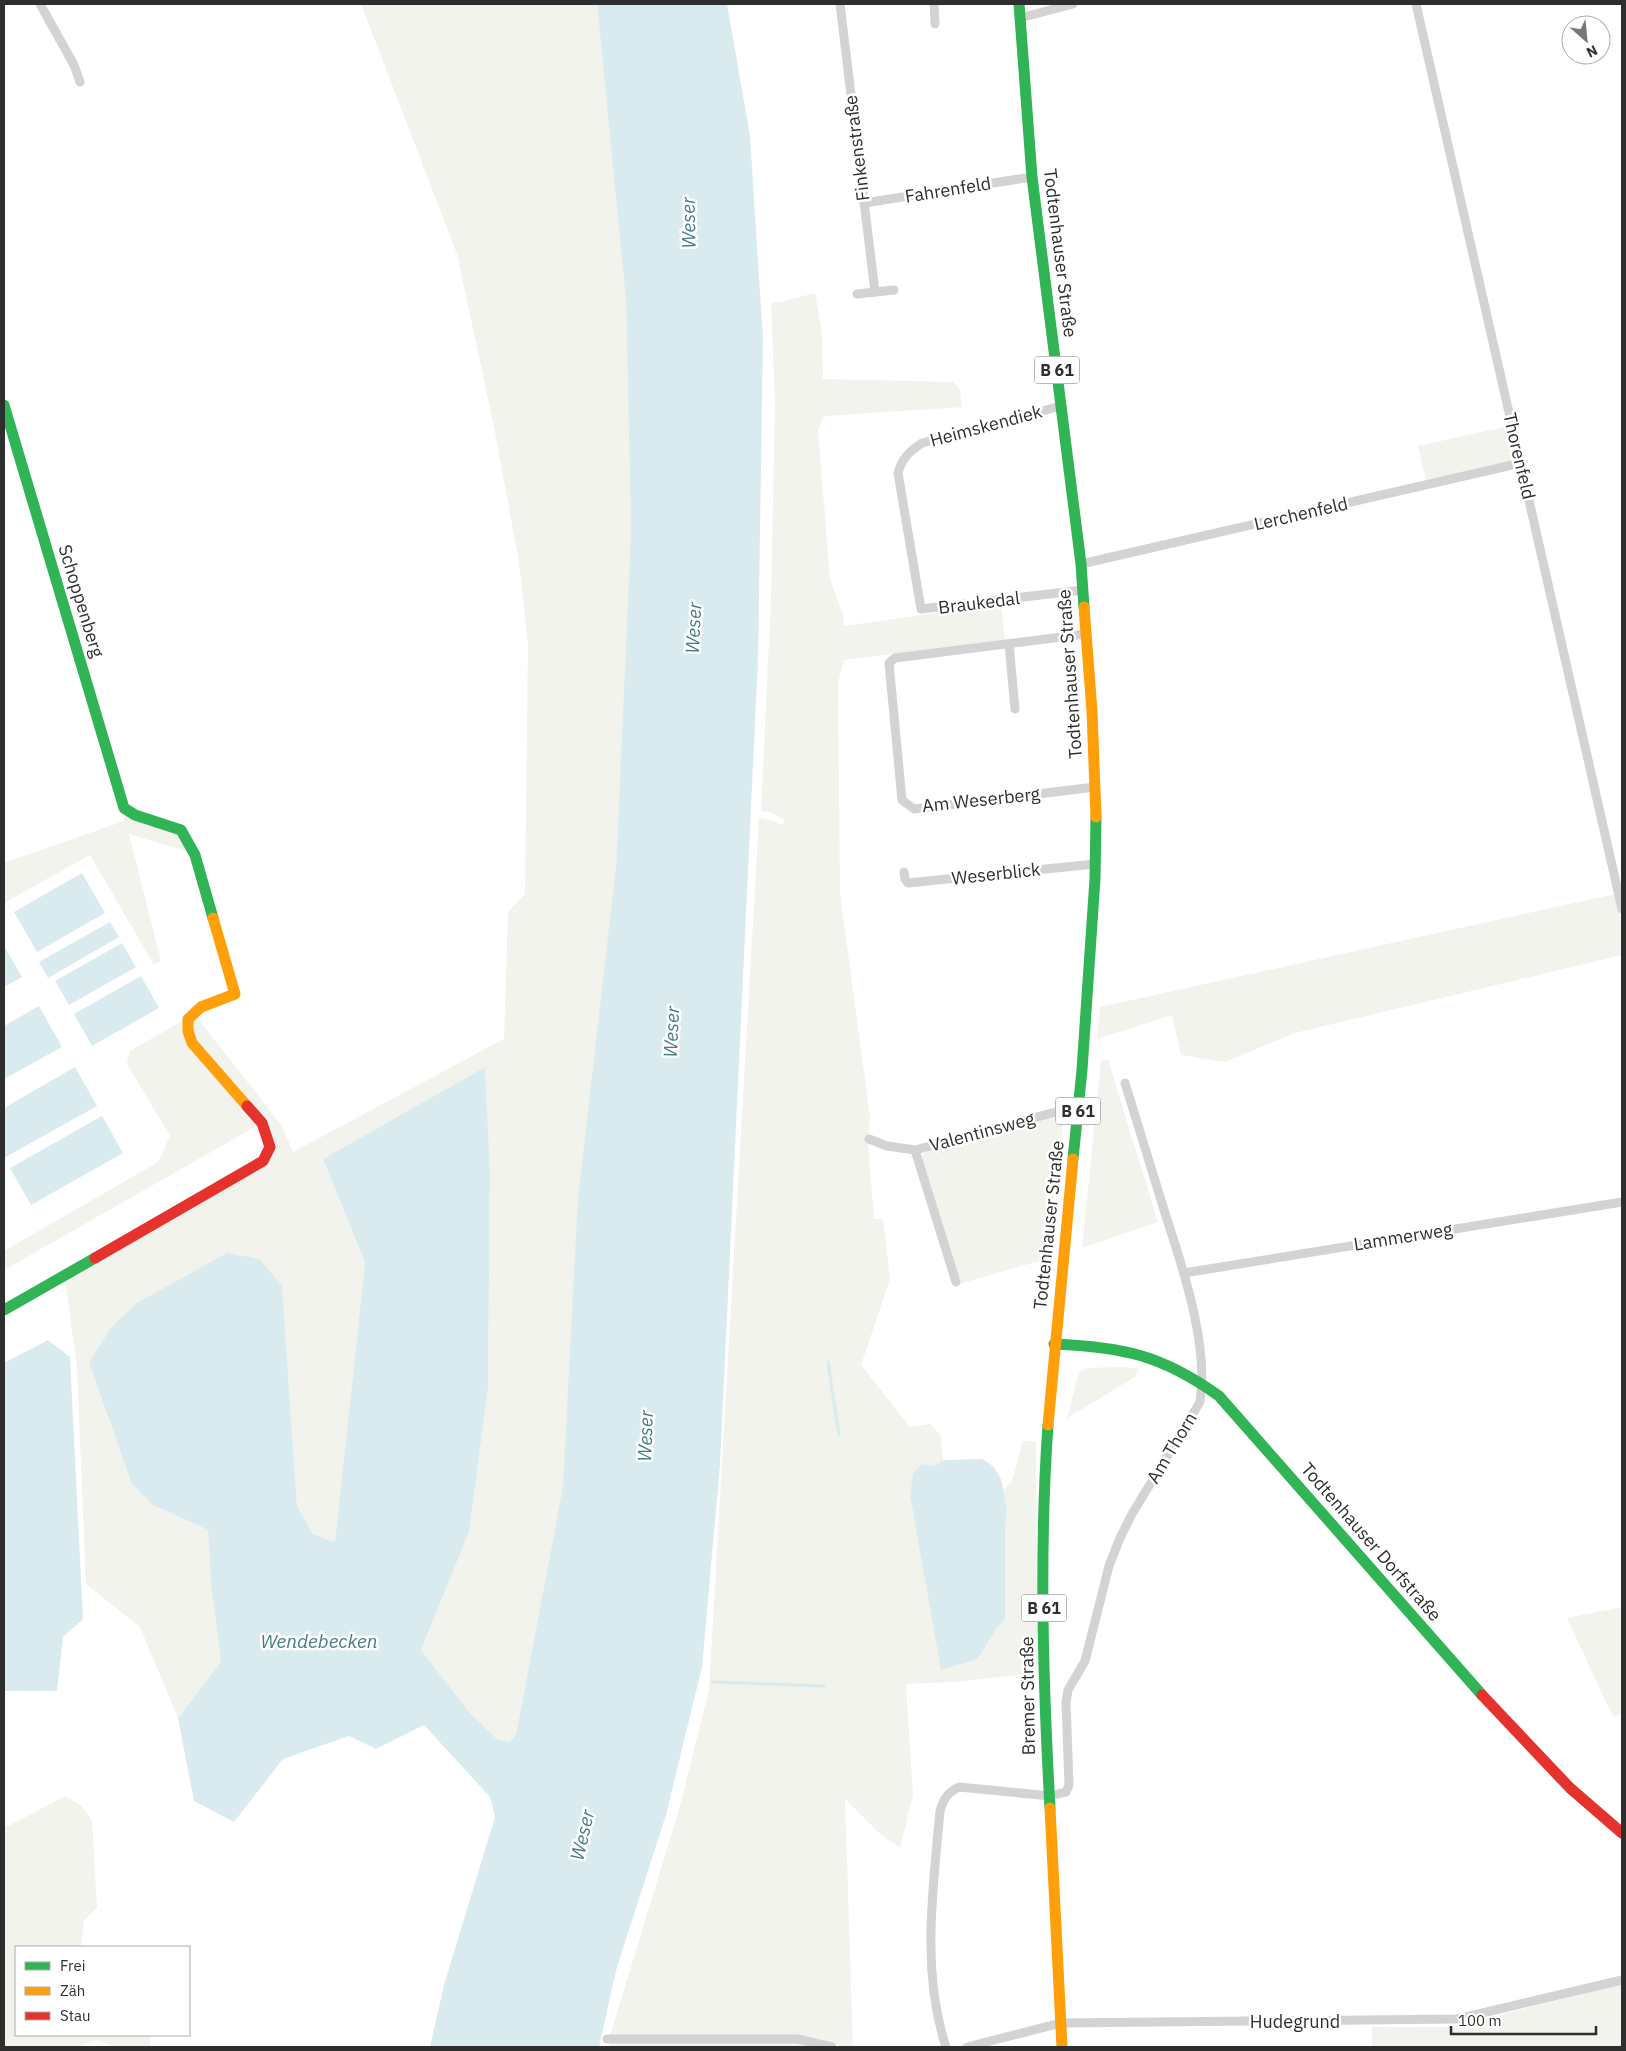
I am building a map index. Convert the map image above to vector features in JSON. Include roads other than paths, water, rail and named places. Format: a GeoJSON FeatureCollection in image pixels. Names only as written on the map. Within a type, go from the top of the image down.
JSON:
{"type":"FeatureCollection","features":[{"type":"Feature","properties":{"kind":"main road","name":"Todtenhauser Straße"},"geometry":{"type":"LineString","coordinates":[[1019,4],[1032,177],[1062,406],[1080,564],[1086,634],[1094,788],[1095,864],[1078,1106],[1054,1344]]}},
{"type":"Feature","properties":{"kind":"main road","name":"Schoppenberg"},"geometry":{"type":"LineString","coordinates":[[4,405],[124,808],[135,815],[181,830],[195,855],[235,994],[201,1007],[188,1019],[188,1031],[192,1043],[262,1122],[270,1147],[264,1161],[4,1310]]}},
{"type":"Feature","properties":{"kind":"main road","name":"Todtenhauser Dorfstraße"},"geometry":{"type":"LineString","coordinates":[[1054,1344],[1120,1349],[1153,1359],[1202,1383],[1219,1396],[1512,1729],[1570,1788],[1622,1833]]}},
{"type":"Feature","properties":{"kind":"main road","name":"Bremer Straße"},"geometry":{"type":"LineString","coordinates":[[1054,1344],[1046,1457],[1044,1643],[1047,1758],[1062,2047]]}},
{"type":"Feature","properties":{"kind":"street"},"geometry":{"type":"LineString","coordinates":[[40,4],[74,65],[80,82]]}},
{"type":"Feature","properties":{"kind":"street","name":"Finkenstraße"},"geometry":{"type":"LineString","coordinates":[[840,4],[875,292]]}},
{"type":"Feature","properties":{"kind":"street"},"geometry":{"type":"LineString","coordinates":[[934,4],[935,24]]}},
{"type":"Feature","properties":{"kind":"street"},"geometry":{"type":"LineString","coordinates":[[1020,18],[1072,4]]}},
{"type":"Feature","properties":{"kind":"street","name":"Thorenfeld"},"geometry":{"type":"LineString","coordinates":[[1416,4],[1622,908]]}},
{"type":"Feature","properties":{"kind":"street","name":"Fahrenfeld"},"geometry":{"type":"LineString","coordinates":[[864,204],[1032,177]]}},
{"type":"Feature","properties":{"kind":"street"},"geometry":{"type":"LineString","coordinates":[[857,294],[894,290]]}},
{"type":"Feature","properties":{"kind":"street","name":"Heimskendiek"},"geometry":{"type":"LineString","coordinates":[[908,534],[898,473],[901,462],[910,451],[922,443],[1062,406]]}},
{"type":"Feature","properties":{"kind":"street","name":"Lerchenfeld"},"geometry":{"type":"LineString","coordinates":[[1080,564],[1521,463]]}},
{"type":"Feature","properties":{"kind":"street","name":"Braukedal"},"geometry":{"type":"LineString","coordinates":[[908,534],[921,609],[1082,590]]}},
{"type":"Feature","properties":{"kind":"street"},"geometry":{"type":"LineString","coordinates":[[1015,709],[1009,644],[1086,634]]}},
{"type":"Feature","properties":{"kind":"street","name":"Am Weserberg"},"geometry":{"type":"LineString","coordinates":[[1009,644],[891,660],[889,663],[901,767],[902,800],[914,808],[1094,788]]}},
{"type":"Feature","properties":{"kind":"street","name":"Weserblick"},"geometry":{"type":"LineString","coordinates":[[904,872],[908,883],[1095,864]]}},
{"type":"Feature","properties":{"kind":"street","name":"Am Thorn"},"geometry":{"type":"LineString","coordinates":[[1050,1796],[1066,1792],[1070,1786],[1066,1702],[1068,1690],[1085,1661],[1110,1566],[1132,1514],[1200,1402],[1202,1383],[1200,1354],[1184,1273],[1125,1082]]}},
{"type":"Feature","properties":{"kind":"street","name":"Valentinsweg"},"geometry":{"type":"LineString","coordinates":[[869,1139],[887,1146],[915,1150],[1078,1106]]}},
{"type":"Feature","properties":{"kind":"street","name":"Valentinsweg"},"geometry":{"type":"LineString","coordinates":[[915,1150],[956,1282]]}},
{"type":"Feature","properties":{"kind":"street","name":"Lammerweg"},"geometry":{"type":"LineString","coordinates":[[1184,1273],[1622,1202]]}},
{"type":"Feature","properties":{"kind":"street"},"geometry":{"type":"LineString","coordinates":[[946,2047],[936,2003],[930,1930],[940,1811],[944,1799],[950,1791],[959,1786],[1050,1796]]}},
{"type":"Feature","properties":{"kind":"street","name":"Hudegrund"},"geometry":{"type":"LineString","coordinates":[[967,2047],[1061,2023],[1438,2021],[1457,2019],[1622,1980]]}},
{"type":"Feature","properties":{"kind":"street"},"geometry":{"type":"LineString","coordinates":[[607,2039],[798,2039],[832,2047]]}},
{"type":"Feature","properties":{"kind":"water"},"geometry":{"type":"Polygon","coordinates":[[[597,4],[727,4],[750,136],[763,339],[758,659],[720,1465],[702,1667],[666,1815],[617,1967],[599,2047],[430,2047],[444,1985],[495,1817],[490,1797],[424,1725],[376,1749],[349,1736],[283,1759],[234,1822],[194,1801],[178,1718],[221,1662],[211,1584],[208,1530],[153,1505],[132,1484],[89,1362],[111,1328],[137,1303],[227,1253],[259,1259],[282,1285],[297,1506],[313,1534],[335,1542],[365,1262],[323,1159],[485,1067],[490,1169],[488,1389],[469,1532],[421,1650],[470,1713],[498,1740],[509,1742],[516,1735],[563,1486],[578,1198],[616,867],[631,530],[626,301],[597,4]]]}},
{"type":"Feature","properties":{"kind":"water"},"geometry":{"type":"Polygon","coordinates":[[[82,873],[105,913],[37,952],[14,912],[82,873]]]}},
{"type":"Feature","properties":{"kind":"water"},"geometry":{"type":"Polygon","coordinates":[[[110,922],[119,937],[48,978],[39,962],[110,922]]]}},
{"type":"Feature","properties":{"kind":"water"},"geometry":{"type":"Polygon","coordinates":[[[122,943],[136,967],[69,1005],[55,981],[122,943]]]}},
{"type":"Feature","properties":{"kind":"water"},"geometry":{"type":"Polygon","coordinates":[[[4,946],[22,977],[4,987],[4,946]]]}},
{"type":"Feature","properties":{"kind":"water"},"geometry":{"type":"Polygon","coordinates":[[[141,976],[159,1008],[92,1046],[74,1014],[141,976]]]}},
{"type":"Feature","properties":{"kind":"water"},"geometry":{"type":"Polygon","coordinates":[[[39,1006],[62,1047],[4,1079],[4,1026],[39,1006]]]}},
{"type":"Feature","properties":{"kind":"water"},"geometry":{"type":"Polygon","coordinates":[[[75,1067],[97,1106],[4,1158],[4,1108],[75,1067]]]}},
{"type":"Feature","properties":{"kind":"water"},"geometry":{"type":"Polygon","coordinates":[[[102,1116],[123,1153],[31,1205],[10,1168],[102,1116]]]}},
{"type":"Feature","properties":{"kind":"water"},"geometry":{"type":"Polygon","coordinates":[[[48,1340],[70,1357],[83,1619],[63,1637],[57,1691],[4,1691],[4,1363],[48,1340]]]}},
{"type":"Feature","properties":{"kind":"water"},"geometry":{"type":"Polygon","coordinates":[[[982,1459],[993,1466],[1001,1479],[1007,1510],[1005,1531],[1005,1619],[996,1629],[978,1659],[941,1670],[910,1496],[913,1473],[922,1464],[935,1466],[943,1460],[982,1459]]]}},
{"type":"Feature","properties":{"kind":"waterway"},"geometry":{"type":"LineString","coordinates":[[828,1362],[839,1435]]}},
{"type":"Feature","properties":{"kind":"waterway"},"geometry":{"type":"LineString","coordinates":[[712,1682],[824,1686]]}},
{"type":"Feature","properties":{"kind":"water label","name":"Weser"},"geometry":{"type":"Point","coordinates":[688,223]}},
{"type":"Feature","properties":{"kind":"water label","name":"Weser"},"geometry":{"type":"Point","coordinates":[693,628]}},
{"type":"Feature","properties":{"kind":"water label","name":"Weser"},"geometry":{"type":"Point","coordinates":[671,1032]}},
{"type":"Feature","properties":{"kind":"water label","name":"Weser"},"geometry":{"type":"Point","coordinates":[645,1436]}},
{"type":"Feature","properties":{"kind":"water label","name":"Wendebecken"},"geometry":{"type":"Point","coordinates":[319,1641]}},
{"type":"Feature","properties":{"kind":"water label","name":"Weser"},"geometry":{"type":"Point","coordinates":[582,1835]}}]}
